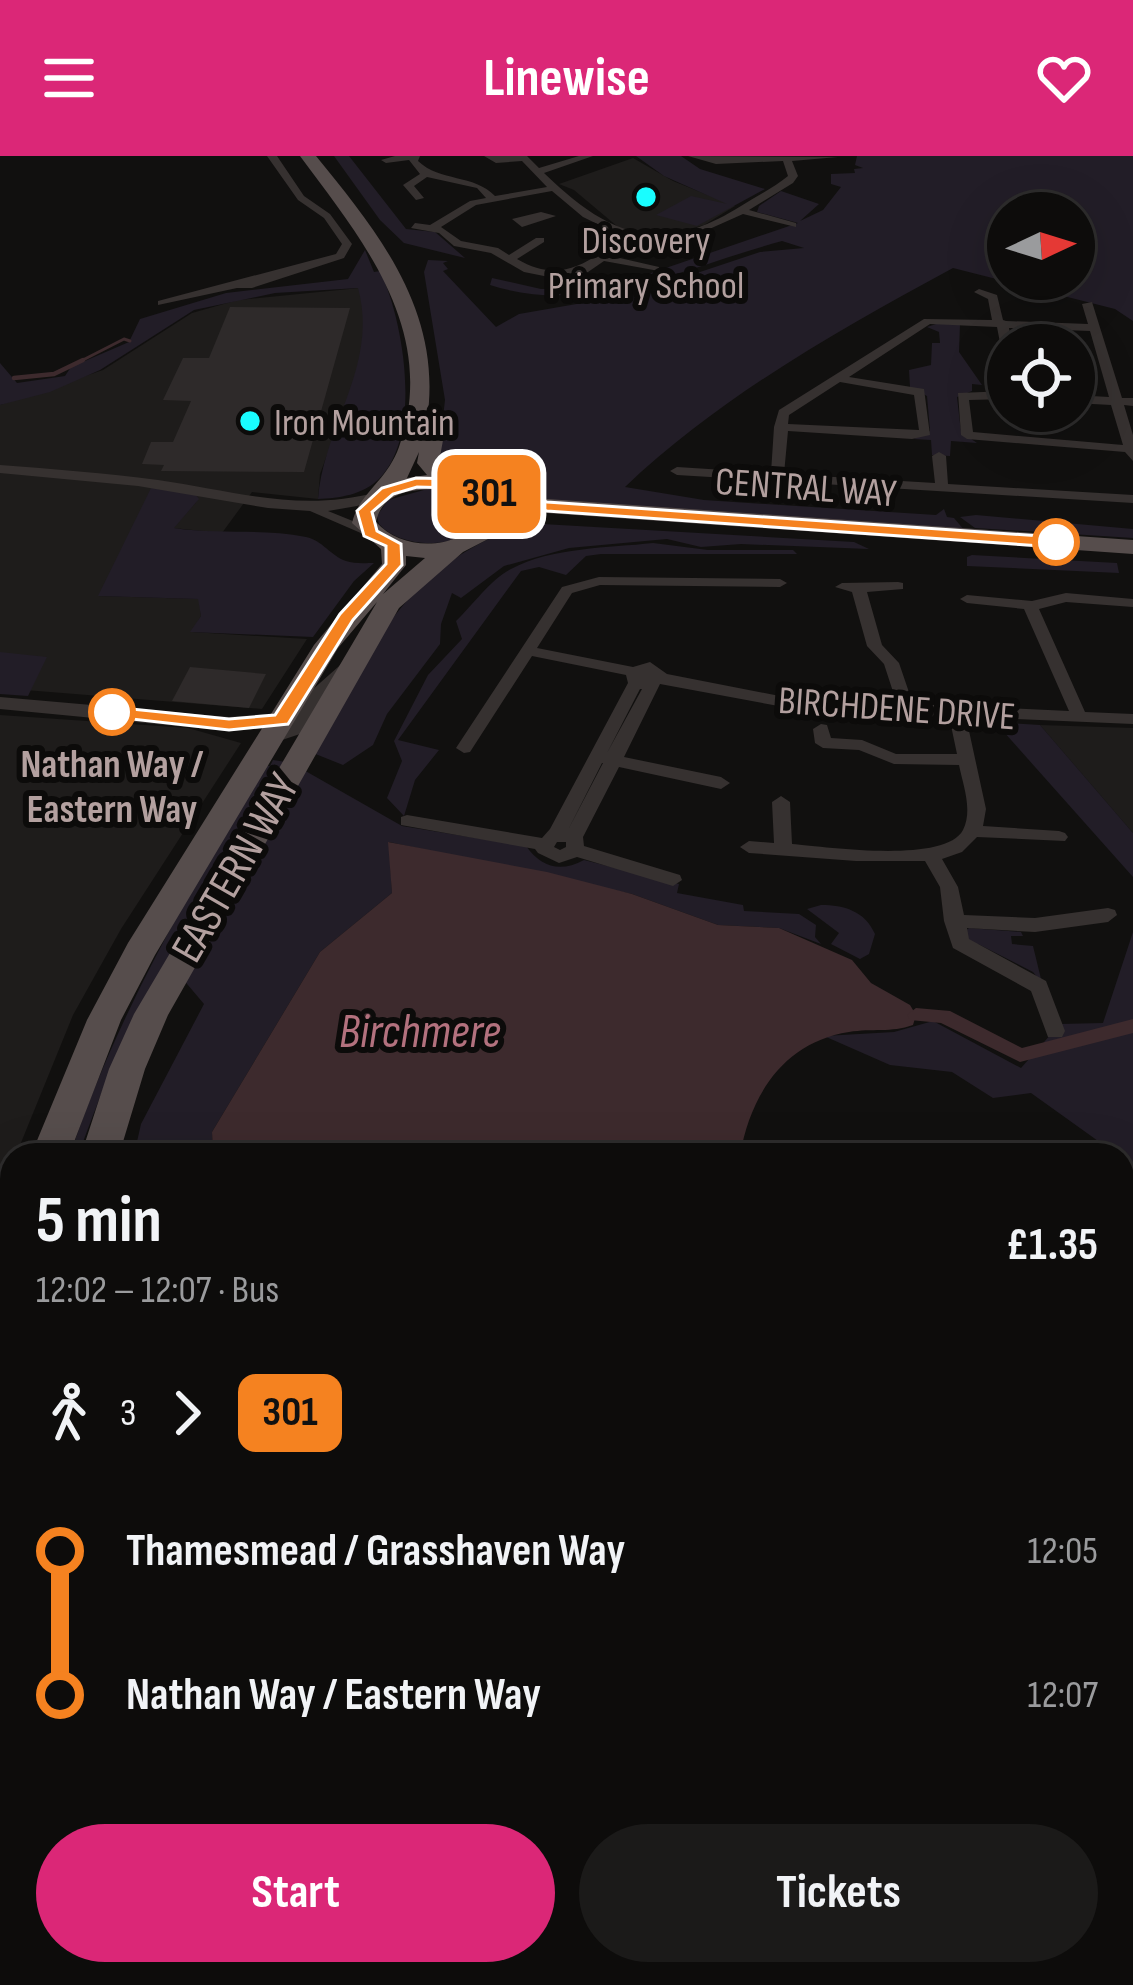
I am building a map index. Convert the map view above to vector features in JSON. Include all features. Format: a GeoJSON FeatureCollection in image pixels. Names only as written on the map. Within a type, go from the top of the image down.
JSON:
{"type":"FeatureCollection","features":[{"type":"Feature","properties":{"kind":"main road"},"geometry":{"type":"LineString","coordinates":[[308,156],[371,238],[406,306],[418,377],[418,418],[403,469],[383,494]]}},
{"type":"Feature","properties":{"kind":"main road"},"geometry":{"type":"LineString","coordinates":[[327,156],[403,261],[421,302],[436,406],[428,463],[446,482]]}},
{"type":"Feature","properties":{"kind":"main road"},"geometry":{"type":"LineString","coordinates":[[383,494],[446,482]]}},
{"type":"Feature","properties":{"kind":"main road","name":"CENTRAL WAY"},"geometry":{"type":"LineString","coordinates":[[446,482],[547,506],[1133,547]]}},
{"type":"Feature","properties":{"kind":"main road"},"geometry":{"type":"LineString","coordinates":[[476,490],[496,510],[492,526]]}},
{"type":"Feature","properties":{"kind":"main road","name":"EASTERN WAY"},"geometry":{"type":"LineString","coordinates":[[54,1143],[77,1082],[131,969],[346,618],[394,565],[364,511],[383,494]]}},
{"type":"Feature","properties":{"kind":"main road","name":"CENTRAL WAY"},"geometry":{"type":"LineString","coordinates":[[492,526],[544,517],[1133,557]]}},
{"type":"Feature","properties":{"kind":"main road","name":"EASTERN WAY"},"geometry":{"type":"LineString","coordinates":[[104,1143],[127,1069],[151,1014],[358,654],[398,593],[454,548],[482,536],[492,526]]}},
{"type":"Feature","properties":{"kind":"main road"},"geometry":{"type":"LineString","coordinates":[[382,539],[420,549],[454,548]]}},
{"type":"Feature","properties":{"kind":"street"},"geometry":{"type":"LineString","coordinates":[[162,302],[234,285],[238,279],[333,260],[345,252],[347,244],[327,216],[301,198],[272,156]]}},
{"type":"Feature","properties":{"kind":"street"},"geometry":{"type":"LineString","coordinates":[[380,159],[415,156],[413,162],[426,174],[473,184],[489,182]]}},
{"type":"Feature","properties":{"kind":"street"},"geometry":{"type":"LineString","coordinates":[[489,156],[501,160],[523,157],[584,212],[608,230],[630,238],[682,237],[736,213],[792,179],[785,157]]}},
{"type":"Feature","properties":{"kind":"street"},"geometry":{"type":"LineString","coordinates":[[537,172],[588,156]]}},
{"type":"Feature","properties":{"kind":"street"},"geometry":{"type":"LineString","coordinates":[[693,156],[716,161],[832,157]]}},
{"type":"Feature","properties":{"kind":"street"},"geometry":{"type":"LineString","coordinates":[[419,199],[408,185],[426,174]]}},
{"type":"Feature","properties":{"kind":"street"},"geometry":{"type":"LineString","coordinates":[[473,184],[491,197]]}},
{"type":"Feature","properties":{"kind":"street"},"geometry":{"type":"LineString","coordinates":[[434,227],[466,206],[491,197],[555,188]]}},
{"type":"Feature","properties":{"kind":"street"},"geometry":{"type":"LineString","coordinates":[[551,216],[584,212]]}},
{"type":"Feature","properties":{"kind":"street"},"geometry":{"type":"LineString","coordinates":[[736,213],[793,225]]}},
{"type":"Feature","properties":{"kind":"street"},"geometry":{"type":"LineString","coordinates":[[415,226],[434,227],[458,244],[511,258],[528,270],[562,274],[584,270],[630,238]]}},
{"type":"Feature","properties":{"kind":"street"},"geometry":{"type":"LineString","coordinates":[[511,258],[532,249]]}},
{"type":"Feature","properties":{"kind":"street"},"geometry":{"type":"LineString","coordinates":[[604,258],[655,269]]}},
{"type":"Feature","properties":{"kind":"street"},"geometry":{"type":"LineString","coordinates":[[180,282],[195,295]]}},
{"type":"Feature","properties":{"kind":"street"},"geometry":{"type":"LineString","coordinates":[[979,292],[993,297],[1000,323]]}},
{"type":"Feature","properties":{"kind":"street"},"geometry":{"type":"LineString","coordinates":[[928,321],[921,312],[937,302]]}},
{"type":"Feature","properties":{"kind":"street"},"geometry":{"type":"LineString","coordinates":[[1088,304],[1094,324]]}},
{"type":"Feature","properties":{"kind":"street"},"geometry":{"type":"LineString","coordinates":[[777,477],[783,412],[836,378],[928,321],[1019,324]]}},
{"type":"Feature","properties":{"kind":"street"},"geometry":{"type":"LineString","coordinates":[[987,395],[963,395],[967,435],[1132,453],[1095,328]]}},
{"type":"Feature","properties":{"kind":"street"},"geometry":{"type":"LineString","coordinates":[[780,427],[926,432],[920,392],[836,378]]}},
{"type":"Feature","properties":{"kind":"street"},"geometry":{"type":"LineString","coordinates":[[1095,400],[1133,402]]}},
{"type":"Feature","properties":{"kind":"street"},"geometry":{"type":"LineString","coordinates":[[939,456],[942,488]]}},
{"type":"Feature","properties":{"kind":"street"},"geometry":{"type":"LineString","coordinates":[[0,469],[154,483],[306,507],[341,506],[383,494]]}},
{"type":"Feature","properties":{"kind":"street"},"geometry":{"type":"LineString","coordinates":[[676,471],[1133,499]]}},
{"type":"Feature","properties":{"kind":"street"},"geometry":{"type":"LineString","coordinates":[[306,507],[382,539]]}},
{"type":"Feature","properties":{"kind":"street"},"geometry":{"type":"LineString","coordinates":[[495,739],[468,741],[560,596],[585,583],[758,588],[780,583]]}},
{"type":"Feature","properties":{"kind":"street"},"geometry":{"type":"LineString","coordinates":[[898,586],[850,587],[875,646],[891,663],[907,710]]}},
{"type":"Feature","properties":{"kind":"street"},"geometry":{"type":"LineString","coordinates":[[967,599],[1032,605],[1072,599],[1133,603]]}},
{"type":"Feature","properties":{"kind":"street"},"geometry":{"type":"LineString","coordinates":[[1032,605],[1031,612],[1080,718]]}},
{"type":"Feature","properties":{"kind":"street","name":"BIRCHDENE DRIVE"},"geometry":{"type":"LineString","coordinates":[[525,650],[646,679],[795,704],[1133,719]]}},
{"type":"Feature","properties":{"kind":"street"},"geometry":{"type":"LineString","coordinates":[[0,703],[275,729],[298,727],[319,694],[358,654]]}},
{"type":"Feature","properties":{"kind":"street"},"geometry":{"type":"LineString","coordinates":[[563,841],[646,679]]}},
{"type":"Feature","properties":{"kind":"street"},"geometry":{"type":"LineString","coordinates":[[749,847],[931,855],[951,851],[972,831],[977,808],[957,713]]}},
{"type":"Feature","properties":{"kind":"street"},"geometry":{"type":"LineString","coordinates":[[821,729],[823,743],[862,745],[894,759],[967,760]]}},
{"type":"Feature","properties":{"kind":"street"},"geometry":{"type":"LineString","coordinates":[[606,758],[721,782]]}},
{"type":"Feature","properties":{"kind":"street"},"geometry":{"type":"LineString","coordinates":[[781,802],[782,848]]}},
{"type":"Feature","properties":{"kind":"street"},"geometry":{"type":"LineString","coordinates":[[406,821],[563,841],[673,880]]}},
{"type":"Feature","properties":{"kind":"street"},"geometry":{"type":"LineString","coordinates":[[972,831],[1059,837]]}},
{"type":"Feature","properties":{"kind":"street"},"geometry":{"type":"LineString","coordinates":[[931,855],[949,887],[960,943],[1039,986],[1055,1030]]}},
{"type":"Feature","properties":{"kind":"street"},"geometry":{"type":"LineString","coordinates":[[954,921],[1035,925],[1108,915]]}},
{"type":"Feature","properties":{"kind":"shaded area"},"geometry":{"type":"Polygon","coordinates":[[[334,156],[349,156],[406,229],[435,232],[465,258],[404,243],[380,220],[334,156]]]}},
{"type":"Feature","properties":{"kind":"shaded area"},"geometry":{"type":"Polygon","coordinates":[[[636,156],[681,156],[700,169],[765,189],[697,226],[656,215],[691,196],[727,204],[664,176],[636,156]]]}},
{"type":"Feature","properties":{"kind":"shaded area"},"geometry":{"type":"Polygon","coordinates":[[[857,156],[1133,156],[1133,321],[1115,309],[1079,300],[1095,300],[1095,192],[987,192],[987,277],[953,268],[824,341],[700,423],[625,487],[704,500],[936,515],[944,509],[965,531],[557,504],[514,496],[441,468],[445,400],[424,272],[428,260],[448,261],[443,271],[496,327],[519,314],[634,294],[760,252],[804,248],[782,241],[601,292],[527,293],[490,285],[492,278],[541,289],[604,289],[798,223],[757,212],[759,206],[781,191],[819,204],[800,221],[823,210],[841,187],[831,184],[831,174],[863,168],[855,165],[857,156]]]}},
{"type":"Feature","properties":{"kind":"shaded area","name":"Discovery Primary School"},"geometry":{"type":"Polygon","coordinates":[[[633,158],[673,181],[735,206],[704,225],[661,237],[624,232],[574,190],[559,184],[633,158]]]}},
{"type":"Feature","properties":{"kind":"shaded area"},"geometry":{"type":"Polygon","coordinates":[[[365,250],[374,272],[380,271],[396,318],[405,407],[393,459],[379,479],[358,492],[318,499],[361,343],[358,288],[275,293],[194,310],[100,370],[50,392],[0,405],[0,363],[17,383],[65,376],[71,367],[129,342],[140,319],[226,293],[348,279],[365,250]]]}},
{"type":"Feature","properties":{"kind":"shaded area"},"geometry":{"type":"Polygon","coordinates":[[[359,288],[367,319],[362,360],[320,474],[318,499],[252,492],[222,533],[173,528],[198,500],[99,596],[199,599],[201,616],[192,632],[307,639],[262,709],[0,688],[0,405],[103,370],[192,313],[238,300],[359,288]]]}},
{"type":"Feature","properties":{"kind":"shaded area"},"geometry":{"type":"Polygon","coordinates":[[[960,324],[959,352],[982,385],[972,384],[972,391],[957,397],[961,432],[977,443],[951,441],[950,456],[932,455],[931,440],[914,439],[930,431],[927,396],[910,387],[909,370],[931,365],[932,343],[940,343],[939,332],[927,327],[960,324]]]}},
{"type":"Feature","properties":{"kind":"shaded area"},"geometry":{"type":"Polygon","coordinates":[[[151,488],[195,494],[199,499],[174,528],[306,537],[346,561],[374,563],[354,581],[313,637],[190,632],[201,616],[198,599],[98,596],[151,488]]]}},
{"type":"Feature","properties":{"kind":"shaded area"},"geometry":{"type":"Polygon","coordinates":[[[431,488],[472,498],[482,514],[475,526],[450,541],[434,543],[403,539],[379,524],[377,516],[388,500],[431,488]]]}},
{"type":"Feature","properties":{"kind":"shaded area"},"geometry":{"type":"Polygon","coordinates":[[[960,517],[1133,529],[1133,538],[975,528],[960,517]]]}},
{"type":"Feature","properties":{"kind":"shaded area"},"geometry":{"type":"Polygon","coordinates":[[[525,523],[854,542],[869,549],[701,547],[667,539],[569,548],[504,566],[461,598],[452,593],[441,624],[440,644],[387,714],[373,745],[343,765],[313,753],[374,645],[419,588],[448,563],[525,523]]]}},
{"type":"Feature","properties":{"kind":"shaded area"},"geometry":{"type":"Polygon","coordinates":[[[653,543],[708,550],[793,550],[797,554],[601,554],[586,556],[566,575],[539,567],[521,571],[398,740],[439,750],[415,780],[404,816],[387,798],[402,761],[394,741],[428,675],[462,639],[456,621],[496,580],[527,562],[581,550],[653,543]]]}},
{"type":"Feature","properties":{"kind":"shaded area"},"geometry":{"type":"Polygon","coordinates":[[[967,557],[1117,563],[1119,573],[967,566],[967,557]]]}},
{"type":"Feature","properties":{"kind":"shaded area"},"geometry":{"type":"Polygon","coordinates":[[[0,652],[47,657],[28,696],[0,694],[0,652]]]}},
{"type":"Feature","properties":{"kind":"shaded area"},"geometry":{"type":"Polygon","coordinates":[[[0,715],[188,728],[241,743],[121,929],[73,1015],[21,1143],[0,1143],[0,715]]]}},
{"type":"Feature","properties":{"kind":"shaded area"},"geometry":{"type":"Polygon","coordinates":[[[995,722],[1040,725],[1133,833],[1133,877],[995,722]]]}},
{"type":"Feature","properties":{"kind":"shaded area"},"geometry":{"type":"Polygon","coordinates":[[[1040,725],[1133,728],[1133,833],[1040,725]]]}},
{"type":"Feature","properties":{"kind":"shaded area"},"geometry":{"type":"Polygon","coordinates":[[[273,760],[286,762],[111,1068],[83,1143],[74,1143],[109,1053],[156,956],[262,765],[270,766],[273,760]]]}},
{"type":"Feature","properties":{"kind":"shaded area"},"geometry":{"type":"Polygon","coordinates":[[[302,769],[402,826],[526,846],[552,866],[584,860],[679,884],[677,893],[743,905],[744,911],[799,914],[816,925],[815,937],[821,944],[779,928],[718,925],[632,894],[389,842],[392,893],[320,952],[212,1132],[212,1143],[137,1143],[141,1124],[204,1004],[182,978],[302,769]]]}},
{"type":"Feature","properties":{"kind":"shaded area"},"geometry":{"type":"Polygon","coordinates":[[[821,905],[846,908],[866,920],[875,934],[869,954],[860,959],[831,944],[839,933],[807,909],[821,905]]]}},
{"type":"Feature","properties":{"kind":"shaded area"},"geometry":{"type":"Polygon","coordinates":[[[965,931],[1021,932],[1023,936],[1011,936],[1012,944],[1033,946],[1042,983],[1033,972],[978,944],[972,946],[965,931]]]}},
{"type":"Feature","properties":{"kind":"shaded area"},"geometry":{"type":"Polygon","coordinates":[[[1133,932],[1133,1143],[1101,1143],[1031,1093],[993,1098],[952,1072],[890,1065],[824,1036],[894,1032],[933,1021],[1021,1068],[1060,1024],[1103,1023],[1133,932]]]}},
{"type":"Feature","properties":{"kind":"water","name":"Birchmere"},"geometry":{"type":"Polygon","coordinates":[[[388,842],[547,872],[632,894],[718,925],[779,928],[852,960],[871,983],[910,1005],[916,1015],[913,1025],[826,1038],[789,1059],[762,1091],[743,1143],[212,1143],[212,1132],[320,952],[392,893],[388,842]]]}},
{"type":"Feature","properties":{"kind":"building"},"geometry":{"type":"Polygon","coordinates":[[[230,307],[350,308],[304,472],[161,471],[164,465],[142,464],[151,442],[173,442],[191,401],[163,400],[183,358],[209,358],[230,307]]]}},
{"type":"Feature","properties":{"kind":"building"},"geometry":{"type":"Polygon","coordinates":[[[190,667],[266,674],[249,708],[172,701],[190,667]]]}},
{"type":"Feature","properties":{"kind":"waterway"},"geometry":{"type":"LineString","coordinates":[[81,361],[124,339],[130,341]]}},
{"type":"Feature","properties":{"kind":"waterway"},"geometry":{"type":"LineString","coordinates":[[14,378],[54,374],[81,361]]}},
{"type":"Feature","properties":{"kind":"waterway"},"geometry":{"type":"LineString","coordinates":[[77,363],[81,361]]}},
{"type":"Feature","properties":{"kind":"waterway"},"geometry":{"type":"LineString","coordinates":[[916,1015],[944,1016],[1020,1055],[1133,1026]]}},
{"type":"Feature","properties":{"kind":"bus line","name":"301"},"geometry":{"type":"LineString","coordinates":[[112,712],[229,724],[281,720],[346,618],[394,565],[394,544],[370,533],[364,511],[388,491],[416,483],[455,483],[547,506],[1056,542]]}},
{"type":"Feature","properties":{"kind":"place","name":"Discovery Primary School"},"geometry":{"type":"Point","coordinates":[646,197]}},
{"type":"Feature","properties":{"kind":"place","name":"Iron Mountain"},"geometry":{"type":"Point","coordinates":[250,421]}},
{"type":"Feature","properties":{"kind":"place","name":"Nathan Way / Eastern Way"},"geometry":{"type":"Point","coordinates":[112,712]}}]}
